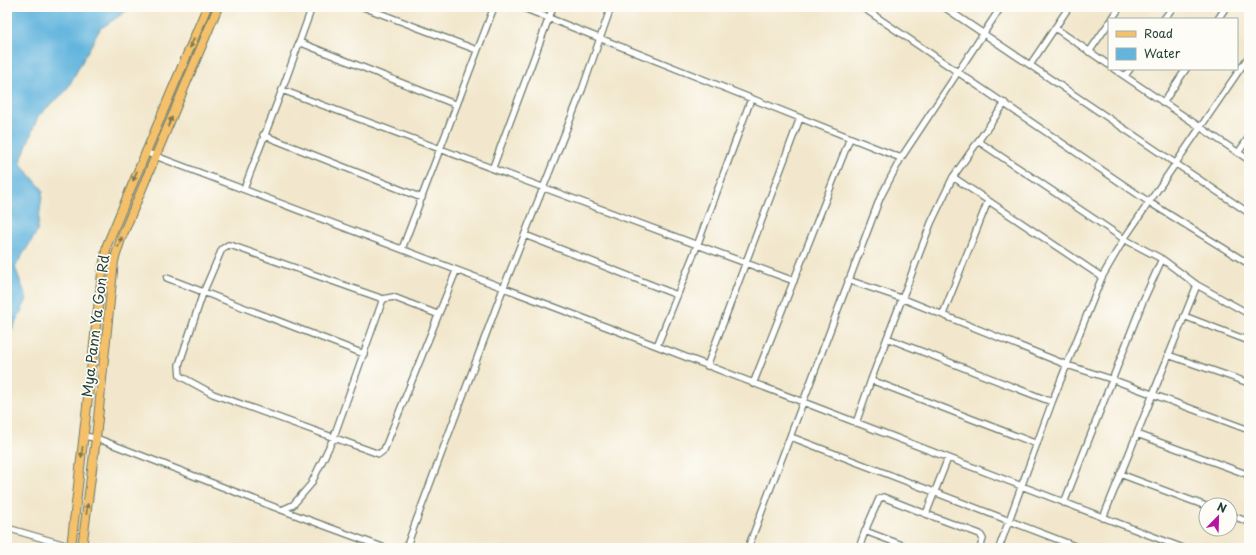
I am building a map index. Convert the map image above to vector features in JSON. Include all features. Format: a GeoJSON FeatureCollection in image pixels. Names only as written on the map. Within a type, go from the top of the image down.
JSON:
{"type":"FeatureCollection","features":[{"type":"Feature","properties":{"kind":"main road","name":"Mya Pann Ya Gon Rd"},"geometry":{"type":"LineString","coordinates":[[71,548],[105,254],[145,152],[207,7]]}},
{"type":"Feature","properties":{"kind":"main road","name":"Mya Pann Ya Gon Rd"},"geometry":{"type":"LineString","coordinates":[[82,548],[96,438],[114,261],[121,239],[218,7]]}},
{"type":"Feature","properties":{"kind":"street"},"geometry":{"type":"LineString","coordinates":[[244,189],[312,7]]}},
{"type":"Feature","properties":{"kind":"street"},"geometry":{"type":"LineString","coordinates":[[363,7],[477,50]]}},
{"type":"Feature","properties":{"kind":"street"},"geometry":{"type":"LineString","coordinates":[[402,249],[494,7]]}},
{"type":"Feature","properties":{"kind":"street"},"geometry":{"type":"LineString","coordinates":[[521,7],[901,158]]}},
{"type":"Feature","properties":{"kind":"street"},"geometry":{"type":"LineString","coordinates":[[493,167],[553,7]]}},
{"type":"Feature","properties":{"kind":"street"},"geometry":{"type":"LineString","coordinates":[[406,548],[503,289],[582,90],[611,7]]}},
{"type":"Feature","properties":{"kind":"street"},"geometry":{"type":"LineString","coordinates":[[862,7],[1149,202],[1249,264]]}},
{"type":"Feature","properties":{"kind":"street"},"geometry":{"type":"LineString","coordinates":[[944,7],[1174,164],[1249,213]]}},
{"type":"Feature","properties":{"kind":"street"},"geometry":{"type":"LineString","coordinates":[[748,548],[804,403],[848,280],[880,198],[901,158],[1001,7]]}},
{"type":"Feature","properties":{"kind":"street"},"geometry":{"type":"LineString","coordinates":[[1030,65],[1069,7]]}},
{"type":"Feature","properties":{"kind":"street"},"geometry":{"type":"LineString","coordinates":[[1113,18],[1120,7]]}},
{"type":"Feature","properties":{"kind":"street"},"geometry":{"type":"LineString","coordinates":[[1165,18],[1172,7]]}},
{"type":"Feature","properties":{"kind":"street"},"geometry":{"type":"LineString","coordinates":[[1219,18],[1226,7]]}},
{"type":"Feature","properties":{"kind":"street"},"geometry":{"type":"LineString","coordinates":[[1089,52],[1108,24]]}},
{"type":"Feature","properties":{"kind":"street"},"geometry":{"type":"LineString","coordinates":[[1055,28],[1108,64]]}},
{"type":"Feature","properties":{"kind":"street"},"geometry":{"type":"LineString","coordinates":[[299,42],[457,105]]}},
{"type":"Feature","properties":{"kind":"street"},"geometry":{"type":"LineString","coordinates":[[999,548],[1052,402],[1102,277],[1124,239],[1249,56]]}},
{"type":"Feature","properties":{"kind":"street"},"geometry":{"type":"LineString","coordinates":[[1116,70],[1249,160]]}},
{"type":"Feature","properties":{"kind":"street"},"geometry":{"type":"LineString","coordinates":[[1125,76],[1129,70]]}},
{"type":"Feature","properties":{"kind":"street"},"geometry":{"type":"LineString","coordinates":[[1163,102],[1185,70]]}},
{"type":"Feature","properties":{"kind":"street"},"geometry":{"type":"LineString","coordinates":[[282,90],[544,186],[697,246],[794,281]]}},
{"type":"Feature","properties":{"kind":"street"},"geometry":{"type":"LineString","coordinates":[[657,346],[697,246],[751,99]]}},
{"type":"Feature","properties":{"kind":"street"},"geometry":{"type":"LineString","coordinates":[[856,423],[901,298],[931,223],[953,177],[1005,103]]}},
{"type":"Feature","properties":{"kind":"street"},"geometry":{"type":"LineString","coordinates":[[707,366],[800,118]]}},
{"type":"Feature","properties":{"kind":"street"},"geometry":{"type":"LineString","coordinates":[[263,135],[422,198]]}},
{"type":"Feature","properties":{"kind":"street"},"geometry":{"type":"LineString","coordinates":[[1238,153],[1249,137]]}},
{"type":"Feature","properties":{"kind":"street"},"geometry":{"type":"LineString","coordinates":[[753,384],[850,138]]}},
{"type":"Feature","properties":{"kind":"street"},"geometry":{"type":"LineString","coordinates":[[978,141],[1124,239],[1162,259],[1197,285],[1249,314]]}},
{"type":"Feature","properties":{"kind":"street"},"geometry":{"type":"LineString","coordinates":[[145,152],[402,249],[503,289],[657,346],[1183,548]]}},
{"type":"Feature","properties":{"kind":"street"},"geometry":{"type":"LineString","coordinates":[[953,177],[1102,277]]}},
{"type":"Feature","properties":{"kind":"street"},"geometry":{"type":"LineString","coordinates":[[943,314],[988,201]]}},
{"type":"Feature","properties":{"kind":"street"},"geometry":{"type":"LineString","coordinates":[[525,235],[677,295]]}},
{"type":"Feature","properties":{"kind":"street"},"geometry":{"type":"LineString","coordinates":[[437,314],[393,297],[383,299],[228,245],[222,249],[203,293],[178,370],[180,376],[213,394],[333,439],[379,454],[384,450],[437,314],[456,271]]}},
{"type":"Feature","properties":{"kind":"street"},"geometry":{"type":"LineString","coordinates":[[1064,503],[1111,379],[1162,259]]}},
{"type":"Feature","properties":{"kind":"street"},"geometry":{"type":"LineString","coordinates":[[167,278],[364,354]]}},
{"type":"Feature","properties":{"kind":"street"},"geometry":{"type":"LineString","coordinates":[[848,280],[943,314],[1067,365],[1111,379],[1249,430]]}},
{"type":"Feature","properties":{"kind":"street"},"geometry":{"type":"LineString","coordinates":[[1103,518],[1151,395],[1197,285]]}},
{"type":"Feature","properties":{"kind":"street"},"geometry":{"type":"LineString","coordinates":[[282,510],[293,505],[311,484],[333,439],[383,299]]}},
{"type":"Feature","properties":{"kind":"street"},"geometry":{"type":"LineString","coordinates":[[1184,316],[1249,341]]}},
{"type":"Feature","properties":{"kind":"street"},"geometry":{"type":"LineString","coordinates":[[887,338],[1052,402]]}},
{"type":"Feature","properties":{"kind":"street"},"geometry":{"type":"LineString","coordinates":[[1168,355],[1249,384]]}},
{"type":"Feature","properties":{"kind":"street"},"geometry":{"type":"LineString","coordinates":[[871,380],[1037,444]]}},
{"type":"Feature","properties":{"kind":"street"},"geometry":{"type":"LineString","coordinates":[[1137,434],[1249,475]]}},
{"type":"Feature","properties":{"kind":"street"},"geometry":{"type":"LineString","coordinates":[[83,436],[96,438],[385,548]]}},
{"type":"Feature","properties":{"kind":"street"},"geometry":{"type":"LineString","coordinates":[[791,437],[1080,548]]}},
{"type":"Feature","properties":{"kind":"street"},"geometry":{"type":"LineString","coordinates":[[926,514],[948,458]]}},
{"type":"Feature","properties":{"kind":"street"},"geometry":{"type":"LineString","coordinates":[[1120,474],[1198,503]]}},
{"type":"Feature","properties":{"kind":"street"},"geometry":{"type":"LineString","coordinates":[[859,548],[865,531],[881,497],[980,534],[983,539],[980,548]]}},
{"type":"Feature","properties":{"kind":"street"},"geometry":{"type":"LineString","coordinates":[[1238,518],[1249,522]]}},
{"type":"Feature","properties":{"kind":"street"},"geometry":{"type":"LineString","coordinates":[[7,528],[71,548]]}},
{"type":"Feature","properties":{"kind":"street"},"geometry":{"type":"LineString","coordinates":[[865,531],[910,548]]}},
{"type":"Feature","properties":{"kind":"water"},"geometry":{"type":"Polygon","coordinates":[[[7,7],[132,7],[100,29],[66,91],[38,116],[20,163],[43,190],[37,232],[15,267],[27,299],[7,340],[7,7]]]}}]}
